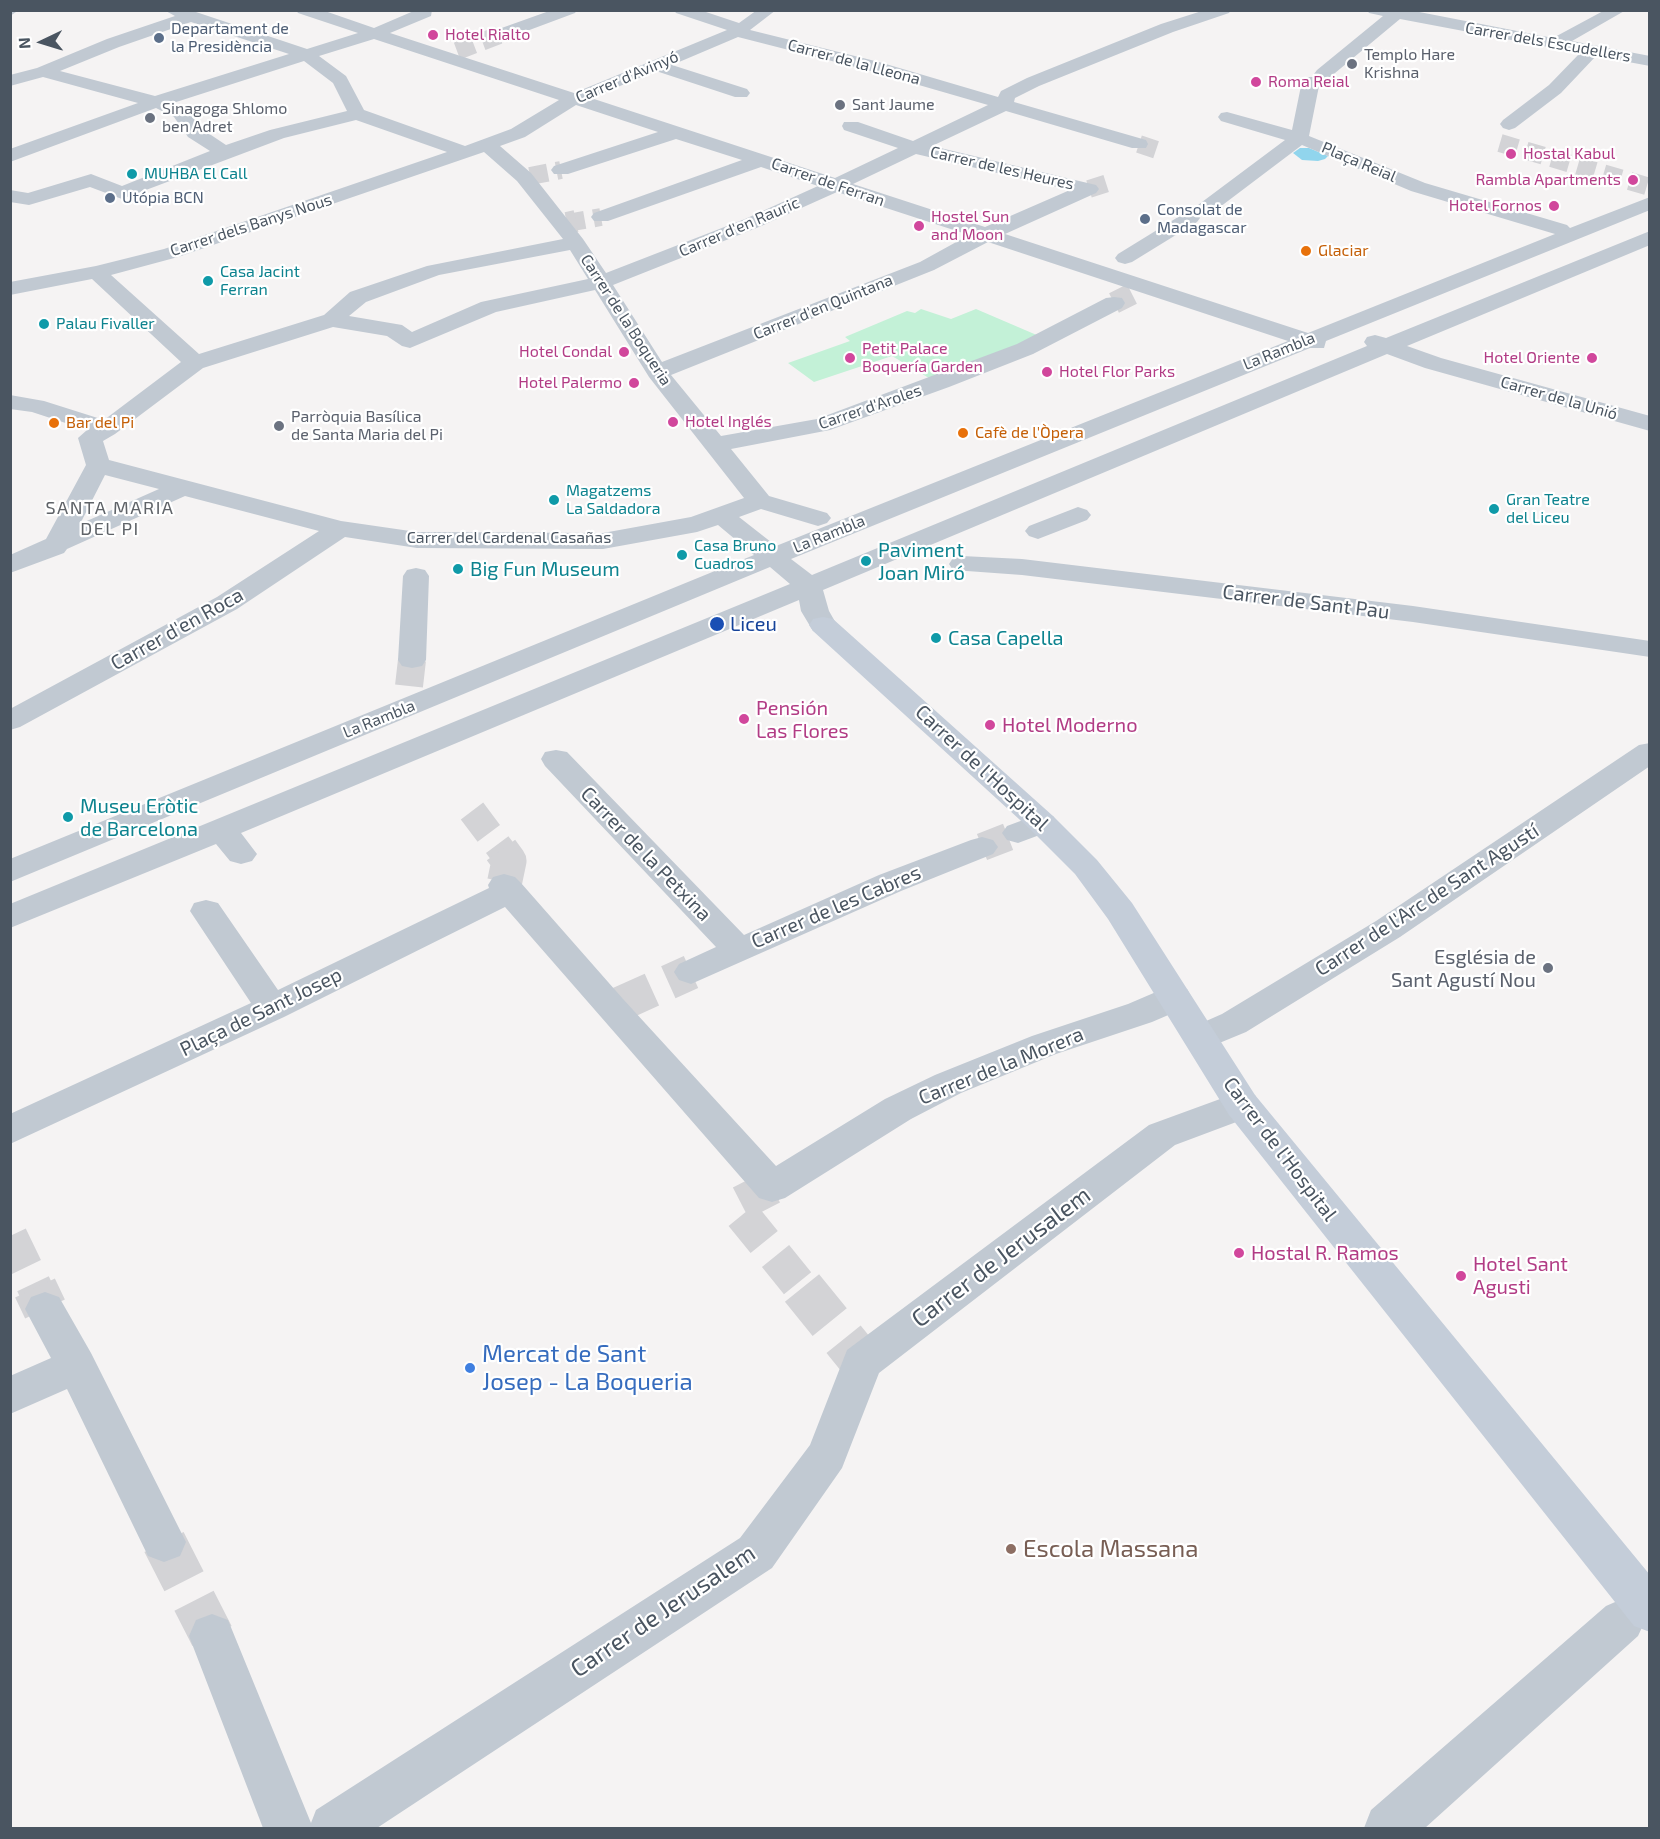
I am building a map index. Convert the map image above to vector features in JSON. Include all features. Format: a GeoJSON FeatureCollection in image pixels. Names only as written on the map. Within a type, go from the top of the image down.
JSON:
{"type":"FeatureCollection","features":[{"type":"Feature","properties":{"kind":"street","name":"Carrer de Ferran"},"geometry":{"type":"LineString","coordinates":[[304,10],[375,33],[449,53],[574,99],[985,235],[1112,265],[1129,294],[1308,339],[1350,360]]}},
{"type":"Feature","properties":{"kind":"street"},"geometry":{"type":"LineString","coordinates":[[10,156],[156,102],[375,33],[425,13],[424,10]]}},
{"type":"Feature","properties":{"kind":"street"},"geometry":{"type":"LineString","coordinates":[[502,34],[569,10]]}},
{"type":"Feature","properties":{"kind":"street","name":"Carrer de la Lleona"},"geometry":{"type":"LineString","coordinates":[[682,10],[739,31],[873,66],[1139,144]]}},
{"type":"Feature","properties":{"kind":"street","name":"Carrer d'Avinyó"},"geometry":{"type":"LineString","coordinates":[[487,145],[518,133],[574,99],[739,31],[768,10]]}},
{"type":"Feature","properties":{"kind":"street","name":"Carrer d'en Rauric"},"geometry":{"type":"LineString","coordinates":[[332,320],[394,330],[410,341],[480,298],[600,283],[752,223],[836,186],[1005,104],[1007,95],[1033,82],[1167,28],[1223,10]]}},
{"type":"Feature","properties":{"kind":"street","name":"Carrer dels Escudellers"},"geometry":{"type":"LineString","coordinates":[[1375,10],[1398,12],[1650,61]]}},
{"type":"Feature","properties":{"kind":"street"},"geometry":{"type":"LineString","coordinates":[[1556,44],[1618,10]]}},
{"type":"Feature","properties":{"kind":"street","name":"Plaça Reial"},"geometry":{"type":"LineString","coordinates":[[1112,265],[1197,214],[1299,139],[1317,78],[1398,12]]}},
{"type":"Feature","properties":{"kind":"street"},"geometry":{"type":"LineString","coordinates":[[10,81],[43,72],[113,43],[198,17],[305,54],[340,80],[357,114]]}},
{"type":"Feature","properties":{"kind":"street"},"geometry":{"type":"LineString","coordinates":[[1509,124],[1555,89],[1592,51]]}},
{"type":"Feature","properties":{"kind":"street"},"geometry":{"type":"LineString","coordinates":[[654,65],[741,93]]}},
{"type":"Feature","properties":{"kind":"street"},"geometry":{"type":"LineString","coordinates":[[43,72],[156,102],[180,113],[195,133],[224,152]]}},
{"type":"Feature","properties":{"kind":"street"},"geometry":{"type":"LineString","coordinates":[[10,196],[29,199],[91,180],[122,193],[224,152],[277,134],[357,114],[464,153]]}},
{"type":"Feature","properties":{"kind":"street","name":"Plaça Reial"},"geometry":{"type":"LineString","coordinates":[[1227,117],[1299,139],[1418,187],[1560,229]]}},
{"type":"Feature","properties":{"kind":"street","name":"Carrer de les Heures"},"geometry":{"type":"LineString","coordinates":[[851,126],[915,148],[1089,189]]}},
{"type":"Feature","properties":{"kind":"street"},"geometry":{"type":"LineString","coordinates":[[561,170],[678,132]]}},
{"type":"Feature","properties":{"kind":"street","name":"Carrer dels Banys Nous"},"geometry":{"type":"LineString","coordinates":[[10,289],[96,272],[211,240],[487,145]]}},
{"type":"Feature","properties":{"kind":"street","name":"Carrer de la Boqueria"},"geometry":{"type":"LineString","coordinates":[[487,145],[527,177],[567,230],[657,372],[717,444],[760,501]]}},
{"type":"Feature","properties":{"kind":"street"},"geometry":{"type":"LineString","coordinates":[[601,217],[761,160]]}},
{"type":"Feature","properties":{"kind":"street","name":"Carrer d'en Quintana"},"geometry":{"type":"LineString","coordinates":[[657,372],[927,266],[985,235],[1089,189]]}},
{"type":"Feature","properties":{"kind":"street","name":"La Rambla"},"geometry":{"type":"LineString","coordinates":[[10,871],[767,553],[1650,202]]}},
{"type":"Feature","properties":{"kind":"street"},"geometry":{"type":"LineString","coordinates":[[1623,213],[1650,223]]}},
{"type":"Feature","properties":{"kind":"street"},"geometry":{"type":"LineString","coordinates":[[98,434],[195,363],[332,320],[358,297],[434,270],[567,230]]}},
{"type":"Feature","properties":{"kind":"street","name":"La Rambla"},"geometry":{"type":"LineString","coordinates":[[10,917],[231,825],[815,607],[917,540],[937,520],[1350,360],[1650,237]]}},
{"type":"Feature","properties":{"kind":"street"},"geometry":{"type":"LineString","coordinates":[[434,270],[480,298]]}},
{"type":"Feature","properties":{"kind":"street"},"geometry":{"type":"LineString","coordinates":[[96,272],[195,363]]}},
{"type":"Feature","properties":{"kind":"street","name":"Carrer d'Aroles"},"geometry":{"type":"LineString","coordinates":[[717,444],[822,424],[941,382],[1024,350],[1129,294]]}},
{"type":"Feature","properties":{"kind":"street","name":"Carrer de la Unió"},"geometry":{"type":"LineString","coordinates":[[1337,328],[1385,345],[1429,365],[1650,424]]}},
{"type":"Feature","properties":{"kind":"street"},"geometry":{"type":"LineString","coordinates":[[10,402],[36,406],[98,434]]}},
{"type":"Feature","properties":{"kind":"street"},"geometry":{"type":"LineString","coordinates":[[55,547],[99,465],[98,434]]}},
{"type":"Feature","properties":{"kind":"street","name":"Carrer del Cardenal Casañas"},"geometry":{"type":"LineString","coordinates":[[99,465],[340,529],[417,540],[603,540],[697,524],[760,501]]}},
{"type":"Feature","properties":{"kind":"street"},"geometry":{"type":"LineString","coordinates":[[10,565],[55,547],[183,487]]}},
{"type":"Feature","properties":{"kind":"street"},"geometry":{"type":"LineString","coordinates":[[760,501],[818,518]]}},
{"type":"Feature","properties":{"kind":"street"},"geometry":{"type":"LineString","coordinates":[[985,501],[1028,527],[1077,514]]}},
{"type":"Feature","properties":{"kind":"street"},"geometry":{"type":"LineString","coordinates":[[722,516],[767,553]]}},
{"type":"Feature","properties":{"kind":"street"},"geometry":{"type":"LineString","coordinates":[[937,520],[960,555]]}},
{"type":"Feature","properties":{"kind":"street","name":"Carrer d'en Roca"},"geometry":{"type":"LineString","coordinates":[[10,721],[227,603],[340,529]]}},
{"type":"Feature","properties":{"kind":"street"},"geometry":{"type":"LineString","coordinates":[[917,540],[960,555]]}},
{"type":"Feature","properties":{"kind":"street","name":"La Rambla"},"geometry":{"type":"LineString","coordinates":[[767,553],[815,607]]}},
{"type":"Feature","properties":{"kind":"street","name":"Carrer de Sant Pau"},"geometry":{"type":"LineString","coordinates":[[960,555],[999,565],[1413,614],[1650,649]]}},
{"type":"Feature","properties":{"kind":"street"},"geometry":{"type":"LineString","coordinates":[[412,660],[416,576]]}},
{"type":"Feature","properties":{"kind":"street","name":"Carrer de l'Hospital"},"geometry":{"type":"LineString","coordinates":[[815,607],[1030,828],[1086,867],[1120,911],[1242,1105],[1636,1616]]}},
{"type":"Feature","properties":{"kind":"street","name":"Carrer de l'Arc de Sant Agustí"},"geometry":{"type":"LineString","coordinates":[[1200,1038],[1234,1023],[1388,929],[1650,752]]}},
{"type":"Feature","properties":{"kind":"street","name":"Carrer de la Petxina"},"geometry":{"type":"LineString","coordinates":[[556,759],[738,949]]}},
{"type":"Feature","properties":{"kind":"street"},"geometry":{"type":"LineString","coordinates":[[219,794],[241,854]]}},
{"type":"Feature","properties":{"kind":"street","name":"Carrer de les Cabres"},"geometry":{"type":"LineString","coordinates":[[692,972],[738,949],[890,883],[982,847]]}},
{"type":"Feature","properties":{"kind":"street","name":"Plaça de Sant Josep"},"geometry":{"type":"LineString","coordinates":[[10,1130],[272,1008],[507,888],[615,1006],[772,1186]]}},
{"type":"Feature","properties":{"kind":"street"},"geometry":{"type":"LineString","coordinates":[[206,911],[272,1008]]}},
{"type":"Feature","properties":{"kind":"street","name":"Carrer de la Morera"},"geometry":{"type":"LineString","coordinates":[[772,1186],[898,1109],[948,1084],[1044,1045],[1140,1013],[1175,998]]}},
{"type":"Feature","properties":{"kind":"street","name":"Carrer de Jerusalem"},"geometry":{"type":"LineString","coordinates":[[334,1828],[756,1553],[827,1455],[862,1362],[1161,1135],[1242,1105]]}},
{"type":"Feature","properties":{"kind":"street"},"geometry":{"type":"LineString","coordinates":[[45,1309],[76,1365],[164,1542]]}},
{"type":"Feature","properties":{"kind":"street"},"geometry":{"type":"LineString","coordinates":[[10,1396],[76,1365]]}},
{"type":"Feature","properties":{"kind":"street"},"geometry":{"type":"LineString","coordinates":[[1389,1828],[1636,1616]]}},
{"type":"Feature","properties":{"kind":"street"},"geometry":{"type":"LineString","coordinates":[[212,1636],[288,1828]]}},
{"type":"Feature","properties":{"kind":"green space"},"geometry":{"type":"Polygon","coordinates":[[[921,309],[951,319],[976,309],[1039,336],[934,381],[892,356],[814,382],[788,363],[850,341],[845,337],[907,311],[915,313],[921,309]]]}},
{"type":"Feature","properties":{"kind":"water"},"geometry":{"type":"Polygon","coordinates":[[[1300,148],[1309,148],[1328,156],[1318,161],[1302,160],[1293,153],[1300,148]]]}},
{"type":"Feature","properties":{"kind":"tunnel"},"geometry":{"type":"LineString","coordinates":[[457,51],[502,34]]}},
{"type":"Feature","properties":{"kind":"tunnel"},"geometry":{"type":"LineString","coordinates":[[1500,143],[1650,187]]}},
{"type":"Feature","properties":{"kind":"tunnel"},"geometry":{"type":"LineString","coordinates":[[1139,144],[1160,151]]}},
{"type":"Feature","properties":{"kind":"tunnel"},"geometry":{"type":"LineString","coordinates":[[530,176],[561,170]]}},
{"type":"Feature","properties":{"kind":"tunnel"},"geometry":{"type":"LineString","coordinates":[[1089,189],[1114,181]]}},
{"type":"Feature","properties":{"kind":"tunnel"},"geometry":{"type":"LineString","coordinates":[[576,221],[567,223],[601,217]]}},
{"type":"Feature","properties":{"kind":"tunnel"},"geometry":{"type":"LineString","coordinates":[[1114,303],[1132,294]]}},
{"type":"Feature","properties":{"kind":"tunnel"},"geometry":{"type":"LineString","coordinates":[[409,686],[412,660]]}},
{"type":"Feature","properties":{"kind":"tunnel"},"geometry":{"type":"LineString","coordinates":[[472,811],[502,851]]}},
{"type":"Feature","properties":{"kind":"tunnel"},"geometry":{"type":"LineString","coordinates":[[982,847],[1018,833]]}},
{"type":"Feature","properties":{"kind":"tunnel"},"geometry":{"type":"LineString","coordinates":[[501,850],[509,861],[504,885]]}},
{"type":"Feature","properties":{"kind":"tunnel"},"geometry":{"type":"LineString","coordinates":[[620,1004],[691,972]]}},
{"type":"Feature","properties":{"kind":"tunnel"},"geometry":{"type":"LineString","coordinates":[[772,1187],[735,1206],[803,1290]]}},
{"type":"Feature","properties":{"kind":"tunnel"},"geometry":{"type":"LineString","coordinates":[[10,1236],[36,1290]]}},
{"type":"Feature","properties":{"kind":"tunnel"},"geometry":{"type":"LineString","coordinates":[[35,1288],[45,1309]]}},
{"type":"Feature","properties":{"kind":"tunnel"},"geometry":{"type":"LineString","coordinates":[[802,1288],[862,1362]]}},
{"type":"Feature","properties":{"kind":"tunnel"},"geometry":{"type":"LineString","coordinates":[[164,1542],[212,1636]]}},
{"type":"Feature","properties":{"kind":"place","name":"Hotel Rialto"},"geometry":{"type":"Point","coordinates":[433,35]}},
{"type":"Feature","properties":{"kind":"place","name":"Departament de la Presidència"},"geometry":{"type":"Point","coordinates":[159,38]}},
{"type":"Feature","properties":{"kind":"place","name":"Templo Hare Krishna"},"geometry":{"type":"Point","coordinates":[1352,64]}},
{"type":"Feature","properties":{"kind":"place","name":"Roma Reial"},"geometry":{"type":"Point","coordinates":[1256,82]}},
{"type":"Feature","properties":{"kind":"place","name":"Sant Jaume"},"geometry":{"type":"Point","coordinates":[840,105]}},
{"type":"Feature","properties":{"kind":"place","name":"Sinagoga Shlomo ben Adret"},"geometry":{"type":"Point","coordinates":[150,118]}},
{"type":"Feature","properties":{"kind":"place","name":"Hostal Kabul"},"geometry":{"type":"Point","coordinates":[1511,154]}},
{"type":"Feature","properties":{"kind":"place","name":"MUHBA El Call"},"geometry":{"type":"Point","coordinates":[132,174]}},
{"type":"Feature","properties":{"kind":"place","name":"Rambla Apartments"},"geometry":{"type":"Point","coordinates":[1633,180]}},
{"type":"Feature","properties":{"kind":"place","name":"Utópia BCN"},"geometry":{"type":"Point","coordinates":[110,198]}},
{"type":"Feature","properties":{"kind":"place","name":"Hotel Fornos"},"geometry":{"type":"Point","coordinates":[1554,206]}},
{"type":"Feature","properties":{"kind":"place","name":"Consolat de Madagascar"},"geometry":{"type":"Point","coordinates":[1145,219]}},
{"type":"Feature","properties":{"kind":"place","name":"Hostel Sun and Moon"},"geometry":{"type":"Point","coordinates":[919,226]}},
{"type":"Feature","properties":{"kind":"place","name":"Glaciar"},"geometry":{"type":"Point","coordinates":[1306,251]}},
{"type":"Feature","properties":{"kind":"place","name":"Casa Jacint Ferran"},"geometry":{"type":"Point","coordinates":[208,281]}},
{"type":"Feature","properties":{"kind":"place","name":"Palau Fivaller"},"geometry":{"type":"Point","coordinates":[44,324]}},
{"type":"Feature","properties":{"kind":"place","name":"Hotel Condal"},"geometry":{"type":"Point","coordinates":[624,352]}},
{"type":"Feature","properties":{"kind":"place","name":"Petit Palace Boquería Garden"},"geometry":{"type":"Point","coordinates":[850,358]}},
{"type":"Feature","properties":{"kind":"place","name":"Hotel Oriente"},"geometry":{"type":"Point","coordinates":[1592,358]}},
{"type":"Feature","properties":{"kind":"place","name":"Hotel Flor Parks"},"geometry":{"type":"Point","coordinates":[1047,372]}},
{"type":"Feature","properties":{"kind":"place","name":"Hotel Palermo"},"geometry":{"type":"Point","coordinates":[634,383]}},
{"type":"Feature","properties":{"kind":"place","name":"Hotel Inglés"},"geometry":{"type":"Point","coordinates":[673,422]}},
{"type":"Feature","properties":{"kind":"place","name":"Bar del Pi"},"geometry":{"type":"Point","coordinates":[54,423]}},
{"type":"Feature","properties":{"kind":"place","name":"Parròquia Basílica de Santa Maria del Pi"},"geometry":{"type":"Point","coordinates":[279,426]}},
{"type":"Feature","properties":{"kind":"place","name":"Cafè de l'Òpera"},"geometry":{"type":"Point","coordinates":[963,433]}},
{"type":"Feature","properties":{"kind":"place","name":"Magatzems La Saldadora"},"geometry":{"type":"Point","coordinates":[554,500]}},
{"type":"Feature","properties":{"kind":"place","name":"Gran Teatre del Liceu"},"geometry":{"type":"Point","coordinates":[1494,509]}},
{"type":"Feature","properties":{"kind":"place","name":"Casa Bruno Cuadros"},"geometry":{"type":"Point","coordinates":[682,555]}},
{"type":"Feature","properties":{"kind":"place","name":"Paviment Joan Miró"},"geometry":{"type":"Point","coordinates":[866,561]}},
{"type":"Feature","properties":{"kind":"place","name":"Big Fun Museum"},"geometry":{"type":"Point","coordinates":[458,569]}},
{"type":"Feature","properties":{"kind":"place","name":"Liceu"},"geometry":{"type":"Point","coordinates":[717,624]}},
{"type":"Feature","properties":{"kind":"place","name":"Casa Capella"},"geometry":{"type":"Point","coordinates":[936,638]}},
{"type":"Feature","properties":{"kind":"place","name":"Pensión Las Flores"},"geometry":{"type":"Point","coordinates":[744,719]}},
{"type":"Feature","properties":{"kind":"place","name":"Hotel Moderno"},"geometry":{"type":"Point","coordinates":[990,725]}},
{"type":"Feature","properties":{"kind":"place","name":"Museu Eròtic de Barcelona"},"geometry":{"type":"Point","coordinates":[68,817]}},
{"type":"Feature","properties":{"kind":"place","name":"Església de Sant Agustí Nou"},"geometry":{"type":"Point","coordinates":[1548,968]}},
{"type":"Feature","properties":{"kind":"place","name":"Hostal R. Ramos"},"geometry":{"type":"Point","coordinates":[1239,1253]}},
{"type":"Feature","properties":{"kind":"place","name":"Hotel Sant Agusti"},"geometry":{"type":"Point","coordinates":[1461,1276]}},
{"type":"Feature","properties":{"kind":"place","name":"Mercat de Sant Josep - La Boqueria"},"geometry":{"type":"Point","coordinates":[470,1368]}},
{"type":"Feature","properties":{"kind":"place","name":"Escola Massana"},"geometry":{"type":"Point","coordinates":[1011,1549]}},
{"type":"Feature","properties":{"kind":"district","name":"SANTA MARIA DEL PI"},"geometry":{"type":"Point","coordinates":[110,518]}}]}
